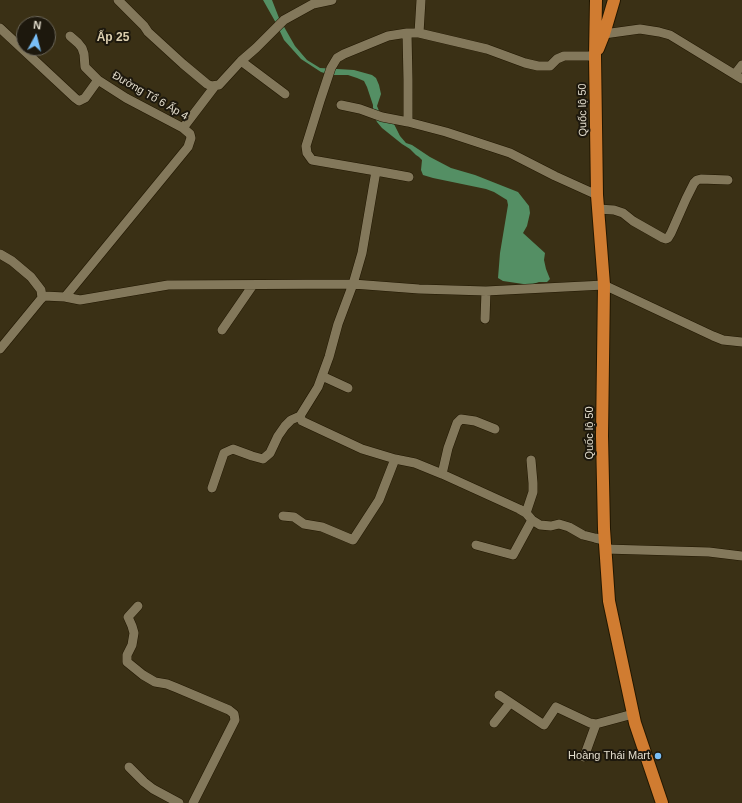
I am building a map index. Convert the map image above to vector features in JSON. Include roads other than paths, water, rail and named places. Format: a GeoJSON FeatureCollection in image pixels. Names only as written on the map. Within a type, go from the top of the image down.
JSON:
{"type":"FeatureCollection","features":[{"type":"Feature","properties":{"kind":"highway","name":"Quốc lộ 50"},"geometry":{"type":"LineString","coordinates":[[596,0],[595,56],[598,209],[604,285],[602,436],[605,544],[609,601],[635,723],[662,803]]}},
{"type":"Feature","properties":{"kind":"highway"},"geometry":{"type":"LineString","coordinates":[[595,56],[604,34],[614,0]]}},
{"type":"Feature","properties":{"kind":"street"},"geometry":{"type":"LineString","coordinates":[[118,0],[148,32],[207,84],[215,86]]}},
{"type":"Feature","properties":{"kind":"street"},"geometry":{"type":"LineString","coordinates":[[183,128],[215,86],[219,85],[241,61],[284,20],[313,4],[332,0]]}},
{"type":"Feature","properties":{"kind":"street"},"geometry":{"type":"LineString","coordinates":[[419,33],[421,0]]}},
{"type":"Feature","properties":{"kind":"street","name":"Đường Tổ 6 Ấp 4"},"geometry":{"type":"LineString","coordinates":[[0,28],[79,101],[85,98],[98,80],[126,98],[183,128],[190,134],[191,138],[188,147],[65,297]]}},
{"type":"Feature","properties":{"kind":"street"},"geometry":{"type":"LineString","coordinates":[[604,34],[640,29],[659,32],[670,35],[739,76],[742,65]]}},
{"type":"Feature","properties":{"kind":"street"},"geometry":{"type":"LineString","coordinates":[[407,33],[408,122]]}},
{"type":"Feature","properties":{"kind":"street"},"geometry":{"type":"LineString","coordinates":[[409,177],[312,160],[307,153],[306,146],[320,101],[331,68],[337,58],[388,36],[407,33],[419,33],[487,49],[525,63],[538,66],[550,66],[557,59],[564,56],[595,56]]}},
{"type":"Feature","properties":{"kind":"street"},"geometry":{"type":"LineString","coordinates":[[70,36],[82,48],[85,67],[98,80]]}},
{"type":"Feature","properties":{"kind":"street"},"geometry":{"type":"LineString","coordinates":[[241,61],[285,94]]}},
{"type":"Feature","properties":{"kind":"street"},"geometry":{"type":"LineString","coordinates":[[341,105],[360,109],[382,117],[446,132],[510,153],[555,176],[598,195]]}},
{"type":"Feature","properties":{"kind":"street"},"geometry":{"type":"LineString","coordinates":[[212,488],[224,453],[233,449],[263,459],[270,453],[278,436],[285,426],[291,420],[300,416],[318,387],[362,254],[376,171]]}},
{"type":"Feature","properties":{"kind":"street"},"geometry":{"type":"LineString","coordinates":[[598,209],[623,213],[663,238],[666,238],[671,233],[686,199],[697,180],[728,180]]}},
{"type":"Feature","properties":{"kind":"street"},"geometry":{"type":"LineString","coordinates":[[0,254],[31,277],[41,290],[42,298]]}},
{"type":"Feature","properties":{"kind":"street"},"geometry":{"type":"LineString","coordinates":[[0,349],[44,296],[65,297],[80,300],[168,285],[353,284],[420,289],[486,291],[604,285],[713,336],[723,340],[742,342]]}},
{"type":"Feature","properties":{"kind":"street"},"geometry":{"type":"LineString","coordinates":[[222,330],[253,285]]}},
{"type":"Feature","properties":{"kind":"street"},"geometry":{"type":"LineString","coordinates":[[485,319],[486,291]]}},
{"type":"Feature","properties":{"kind":"street"},"geometry":{"type":"LineString","coordinates":[[322,376],[348,388]]}},
{"type":"Feature","properties":{"kind":"street"},"geometry":{"type":"LineString","coordinates":[[300,416],[302,421],[362,449],[394,459],[415,463],[442,474],[519,509],[540,525],[551,526],[559,524],[569,526],[583,535],[595,538],[605,544],[742,556]]}},
{"type":"Feature","properties":{"kind":"street"},"geometry":{"type":"LineString","coordinates":[[442,474],[448,448],[457,423],[461,419],[474,421],[495,429]]}},
{"type":"Feature","properties":{"kind":"street"},"geometry":{"type":"LineString","coordinates":[[283,516],[294,517],[304,524],[322,527],[353,540],[378,500],[394,459]]}},
{"type":"Feature","properties":{"kind":"street"},"geometry":{"type":"LineString","coordinates":[[476,545],[513,555],[529,517],[534,483],[531,460]]}},
{"type":"Feature","properties":{"kind":"street"},"geometry":{"type":"LineString","coordinates":[[138,606],[128,617],[134,633],[132,645],[127,655],[127,662],[155,682],[172,686],[229,710],[234,714],[235,720],[194,803]]}},
{"type":"Feature","properties":{"kind":"street"},"geometry":{"type":"LineString","coordinates":[[499,695],[544,725],[556,707],[590,723],[596,724],[633,714]]}},
{"type":"Feature","properties":{"kind":"street"},"geometry":{"type":"LineString","coordinates":[[494,723],[510,703]]}},
{"type":"Feature","properties":{"kind":"street"},"geometry":{"type":"LineString","coordinates":[[584,756],[596,724]]}},
{"type":"Feature","properties":{"kind":"street"},"geometry":{"type":"LineString","coordinates":[[130,767],[153,790],[179,803]]}},
{"type":"Feature","properties":{"kind":"place","name":"Hoàng Thái Mart"},"geometry":{"type":"Point","coordinates":[658,756]}},
{"type":"Feature","properties":{"kind":"district","name":"Ấp 25"},"geometry":{"type":"Point","coordinates":[113,38]}}]}
